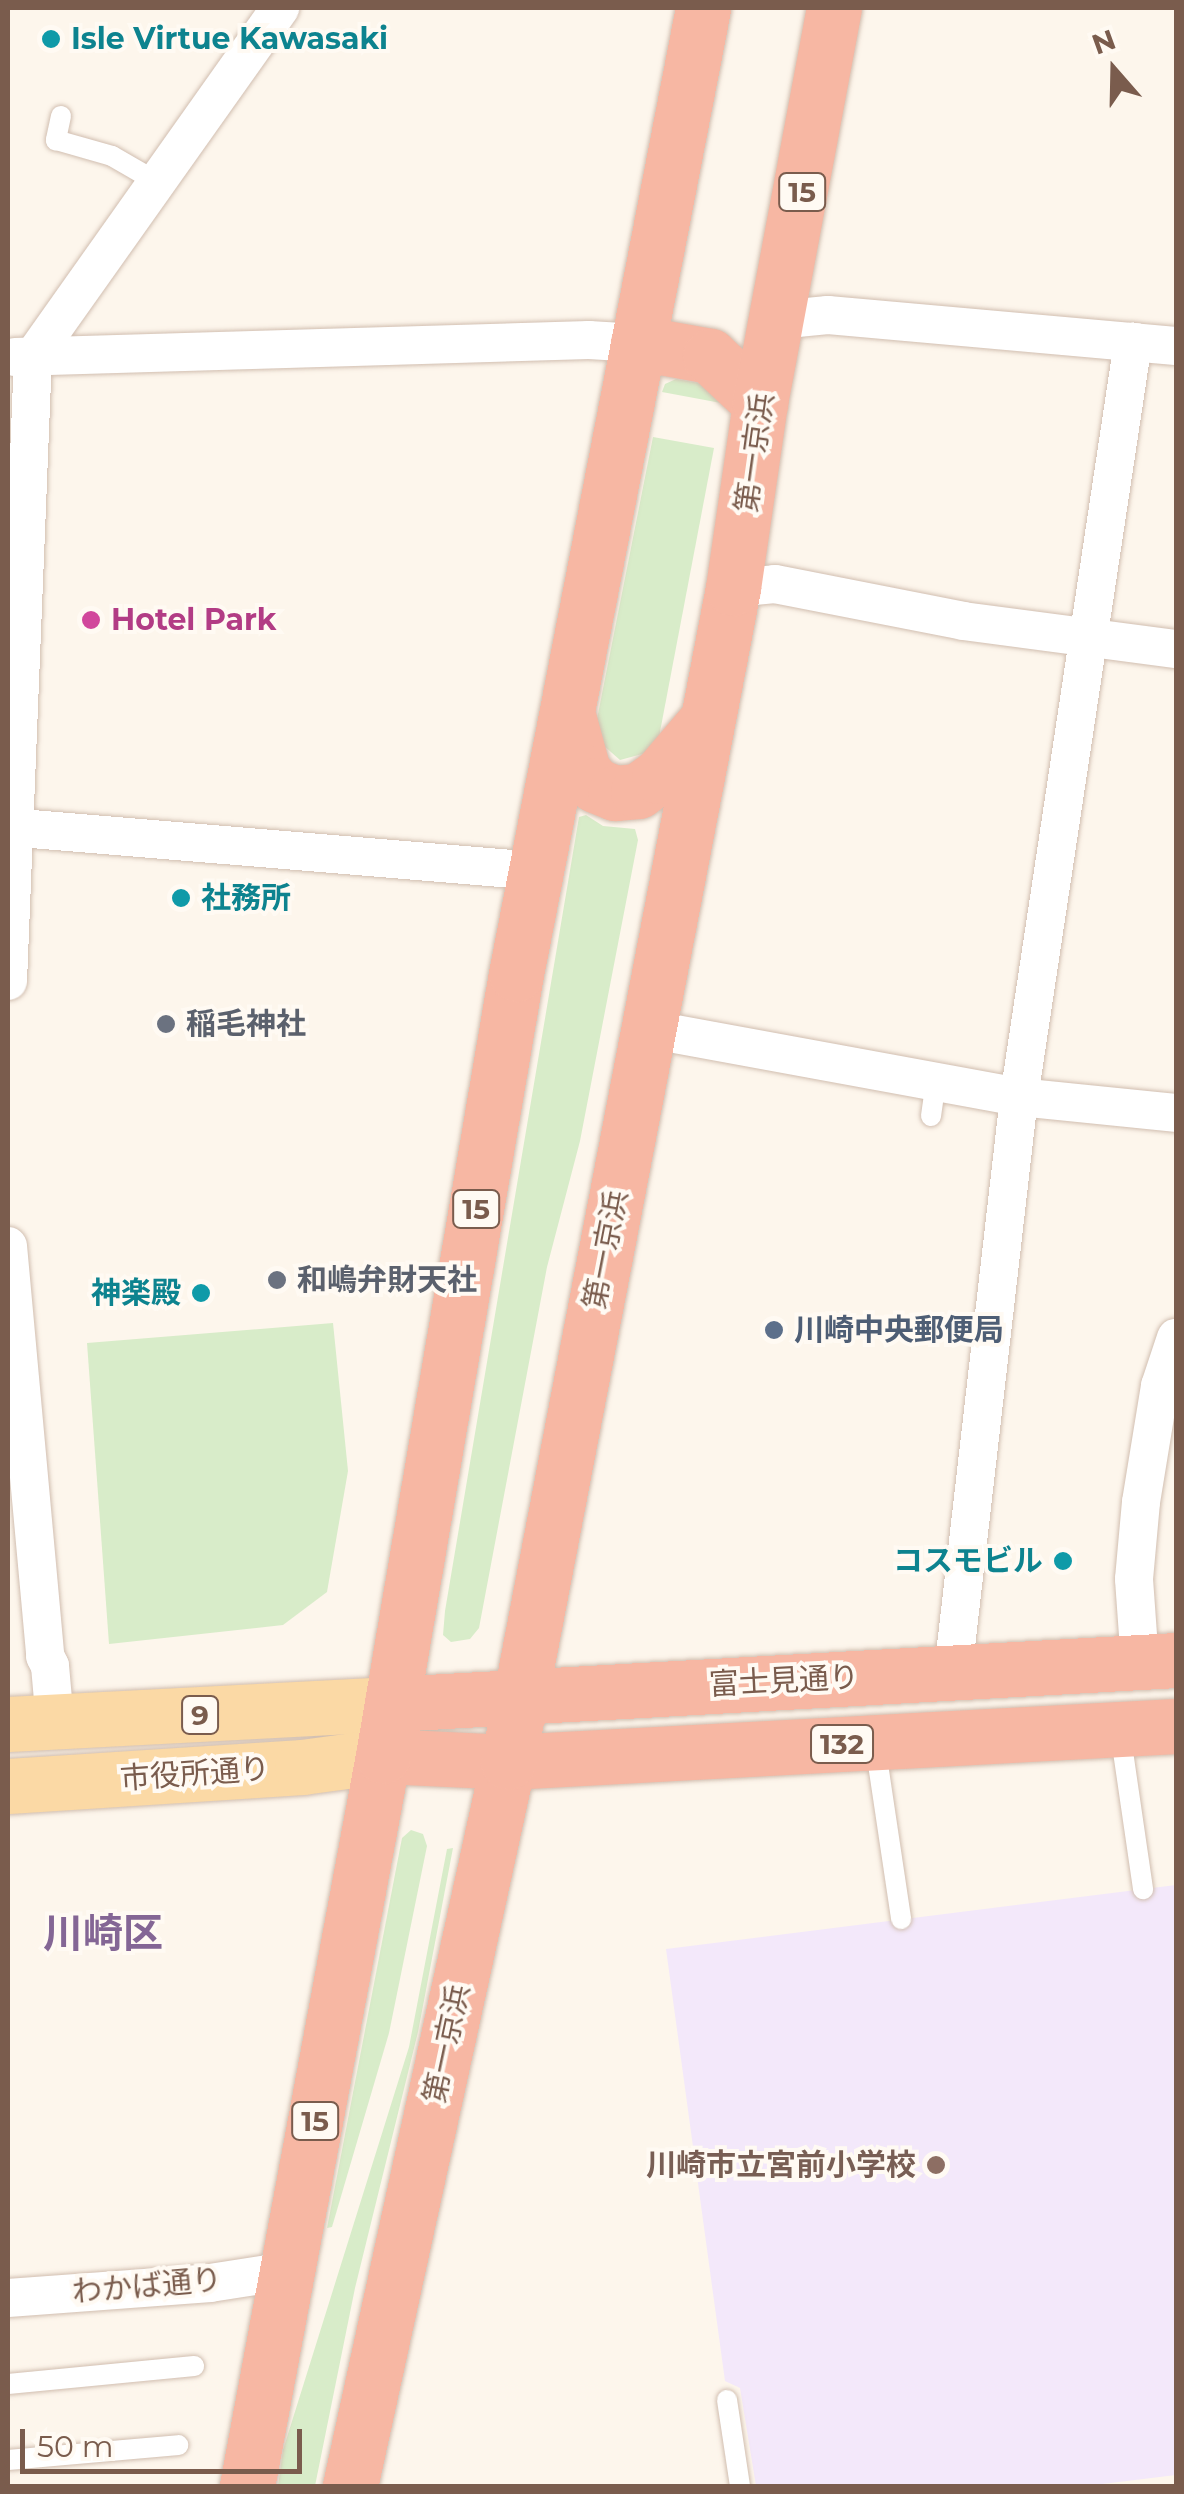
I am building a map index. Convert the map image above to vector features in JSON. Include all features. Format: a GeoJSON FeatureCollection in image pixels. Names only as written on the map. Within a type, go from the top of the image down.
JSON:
{"type":"FeatureCollection","features":[{"type":"Feature","properties":{"kind":"highway","name":"第一京浜"},"geometry":{"type":"LineString","coordinates":[[350,2486],[508,1762],[733,588],[760,403],[827,63],[834,8]]}},
{"type":"Feature","properties":{"kind":"highway","name":"15"},"geometry":{"type":"LineString","coordinates":[[827,63],[842,8]]}},
{"type":"Feature","properties":{"kind":"highway","name":"15"},"geometry":{"type":"LineString","coordinates":[[247,2486],[387,1730],[536,872],[698,18]]}},
{"type":"Feature","properties":{"kind":"highway"},"geometry":{"type":"LineString","coordinates":[[650,284],[665,306],[687,318],[721,324],[777,320]]}},
{"type":"Feature","properties":{"kind":"highway"},"geometry":{"type":"LineString","coordinates":[[638,343],[710,356],[760,403]]}},
{"type":"Feature","properties":{"kind":"highway"},"geometry":{"type":"LineString","coordinates":[[568,715],[583,771],[595,785],[615,793],[638,791],[659,776],[708,719]]}},
{"type":"Feature","properties":{"kind":"highway","name":"富士見通り"},"geometry":{"type":"LineString","coordinates":[[387,1730],[521,1694],[1158,1661]]}},
{"type":"Feature","properties":{"kind":"highway","name":"132"},"geometry":{"type":"LineString","coordinates":[[387,1730],[508,1762],[1176,1726]]}},
{"type":"Feature","properties":{"kind":"main road","name":"市役所通り"},"geometry":{"type":"LineString","coordinates":[[31,1723],[387,1730]]}},
{"type":"Feature","properties":{"kind":"main road","name":"市役所通り"},"geometry":{"type":"LineString","coordinates":[[8,1786],[302,1767],[387,1730]]}},
{"type":"Feature","properties":{"kind":"street"},"geometry":{"type":"LineString","coordinates":[[8,982],[20,357],[157,182],[280,8]]}},
{"type":"Feature","properties":{"kind":"street"},"geometry":{"type":"LineString","coordinates":[[777,320],[828,315],[1176,346]]}},
{"type":"Feature","properties":{"kind":"street"},"geometry":{"type":"LineString","coordinates":[[20,357],[588,340],[638,343]]}},
{"type":"Feature","properties":{"kind":"street"},"geometry":{"type":"LineString","coordinates":[[953,1672],[1019,1097],[1133,342]]}},
{"type":"Feature","properties":{"kind":"street"},"geometry":{"type":"LineString","coordinates":[[733,588],[775,584],[962,627],[1176,649]]}},
{"type":"Feature","properties":{"kind":"street"},"geometry":{"type":"LineString","coordinates":[[12,828],[536,872]]}},
{"type":"Feature","properties":{"kind":"street"},"geometry":{"type":"LineString","coordinates":[[648,1029],[934,1099],[1019,1097],[1176,1113]]}},
{"type":"Feature","properties":{"kind":"street"},"geometry":{"type":"LineString","coordinates":[[8,1246],[44,1656],[50,1666],[31,1723]]}},
{"type":"Feature","properties":{"kind":"street"},"geometry":{"type":"LineString","coordinates":[[1158,1661],[1134,1579],[1141,1502],[1160,1386],[1176,1338]]}},
{"type":"Feature","properties":{"kind":"street","name":"わかば通り"},"geometry":{"type":"LineString","coordinates":[[8,2298],[210,2283],[287,2272]]}},
{"type":"Feature","properties":{"kind":"lane"},"geometry":{"type":"LineString","coordinates":[[61,116],[56,140],[112,156],[157,182]]}},
{"type":"Feature","properties":{"kind":"lane"},"geometry":{"type":"LineString","coordinates":[[1120,1729],[1143,1888]]}},
{"type":"Feature","properties":{"kind":"lane"},"geometry":{"type":"LineString","coordinates":[[875,1742],[901,1919]]}},
{"type":"Feature","properties":{"kind":"lane"},"geometry":{"type":"LineString","coordinates":[[8,2384],[194,2366]]}},
{"type":"Feature","properties":{"kind":"lane"},"geometry":{"type":"LineString","coordinates":[[727,2400],[740,2486]]}},
{"type":"Feature","properties":{"kind":"lane"},"geometry":{"type":"LineString","coordinates":[[8,2460],[178,2445]]}},
{"type":"Feature","properties":{"kind":"shaded area","name":"川崎市立宮前小学校"},"geometry":{"type":"Polygon","coordinates":[[[1176,1885],[1176,2475],[1086,2486],[756,2486],[740,2388],[725,2381],[666,1949],[1176,1885]]]}},
{"type":"Feature","properties":{"kind":"green space"},"geometry":{"type":"Polygon","coordinates":[[[676,379],[717,386],[721,403],[662,392],[665,384],[676,379]]]}},
{"type":"Feature","properties":{"kind":"green space"},"geometry":{"type":"Polygon","coordinates":[[[653,437],[714,448],[659,737],[646,753],[620,760],[603,745],[596,724],[653,437]]]}},
{"type":"Feature","properties":{"kind":"green space"},"geometry":{"type":"Polygon","coordinates":[[[586,815],[603,826],[635,829],[638,840],[580,1141],[547,1267],[479,1628],[470,1639],[451,1642],[443,1635],[445,1611],[579,817],[586,815]]]}},
{"type":"Feature","properties":{"kind":"green space"},"geometry":{"type":"Polygon","coordinates":[[[333,1323],[348,1471],[327,1592],[283,1625],[109,1644],[87,1343],[333,1323]]]}},
{"type":"Feature","properties":{"kind":"green space"},"geometry":{"type":"Polygon","coordinates":[[[411,1830],[423,1834],[427,1846],[389,2033],[332,2227],[327,2228],[402,1838],[411,1830]]]}},
{"type":"Feature","properties":{"kind":"green space"},"geometry":{"type":"Polygon","coordinates":[[[453,1848],[418,2032],[355,2288],[315,2486],[278,2486],[283,2450],[409,2047],[447,1849],[453,1848]]]}},
{"type":"Feature","properties":{"kind":"place","name":"Isle Virtue Kawasaki"},"geometry":{"type":"Point","coordinates":[51,39]}},
{"type":"Feature","properties":{"kind":"place","name":"Hotel Park"},"geometry":{"type":"Point","coordinates":[91,620]}},
{"type":"Feature","properties":{"kind":"place","name":"社務所"},"geometry":{"type":"Point","coordinates":[181,898]}},
{"type":"Feature","properties":{"kind":"place","name":"稲毛神社"},"geometry":{"type":"Point","coordinates":[166,1024]}},
{"type":"Feature","properties":{"kind":"place","name":"和嶋弁財天社"},"geometry":{"type":"Point","coordinates":[277,1280]}},
{"type":"Feature","properties":{"kind":"place","name":"神楽殿"},"geometry":{"type":"Point","coordinates":[201,1293]}},
{"type":"Feature","properties":{"kind":"place","name":"川崎中央郵便局"},"geometry":{"type":"Point","coordinates":[774,1330]}},
{"type":"Feature","properties":{"kind":"place","name":"コスモビル"},"geometry":{"type":"Point","coordinates":[1063,1561]}},
{"type":"Feature","properties":{"kind":"place","name":"川崎市立宮前小学校"},"geometry":{"type":"Point","coordinates":[936,2165]}},
{"type":"Feature","properties":{"kind":"district","name":"川崎区"},"geometry":{"type":"Point","coordinates":[103,1933]}}]}
